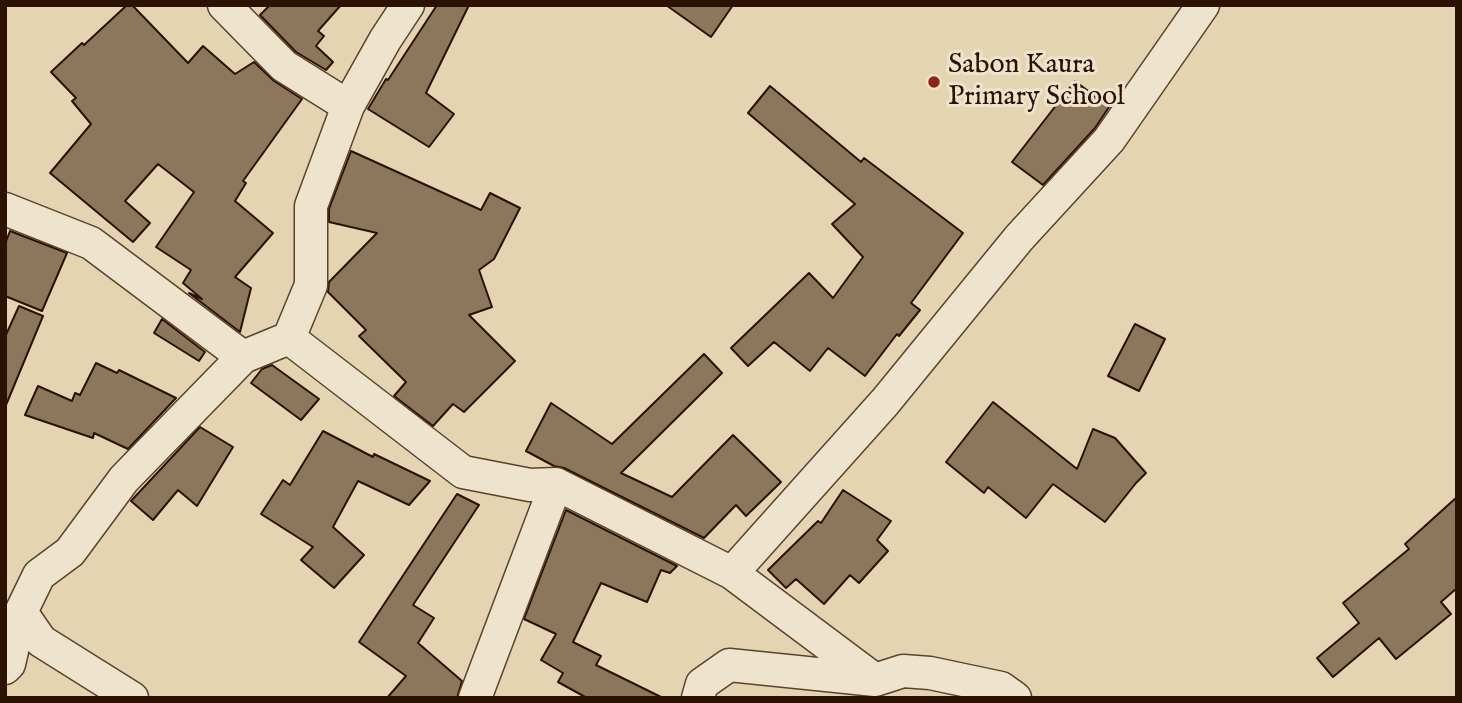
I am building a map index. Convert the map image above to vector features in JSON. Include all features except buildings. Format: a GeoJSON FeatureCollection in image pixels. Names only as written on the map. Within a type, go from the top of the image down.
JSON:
{"type":"FeatureCollection","features":[{"type":"Feature","properties":{"kind":"street"},"geometry":{"type":"LineString","coordinates":[[224,5],[284,66],[348,106]]}},
{"type":"Feature","properties":{"kind":"street"},"geometry":{"type":"LineString","coordinates":[[5,668],[9,664],[20,612],[39,575],[70,552],[124,479],[243,357],[289,338],[311,285],[311,206],[348,106],[408,5]]}},
{"type":"Feature","properties":{"kind":"street"},"geometry":{"type":"LineString","coordinates":[[732,573],[886,402],[1019,238],[1109,140],[1203,5]]}},
{"type":"Feature","properties":{"kind":"street"},"geometry":{"type":"LineString","coordinates":[[5,208],[91,243],[243,357]]}},
{"type":"Feature","properties":{"kind":"street"},"geometry":{"type":"LineString","coordinates":[[289,338],[463,472],[530,485],[556,484],[732,573],[875,680]]}},
{"type":"Feature","properties":{"kind":"street"},"geometry":{"type":"LineString","coordinates":[[475,698],[556,484]]}},
{"type":"Feature","properties":{"kind":"street"},"geometry":{"type":"LineString","coordinates":[[20,612],[41,641],[132,698]]}},
{"type":"Feature","properties":{"kind":"street"},"geometry":{"type":"LineString","coordinates":[[698,698],[702,684],[729,665],[875,680],[903,671],[930,673],[1000,688],[1015,698]]}},
{"type":"Feature","properties":{"kind":"place","name":"Sabon Kaura Primary School"},"geometry":{"type":"Point","coordinates":[934,82]}}]}
